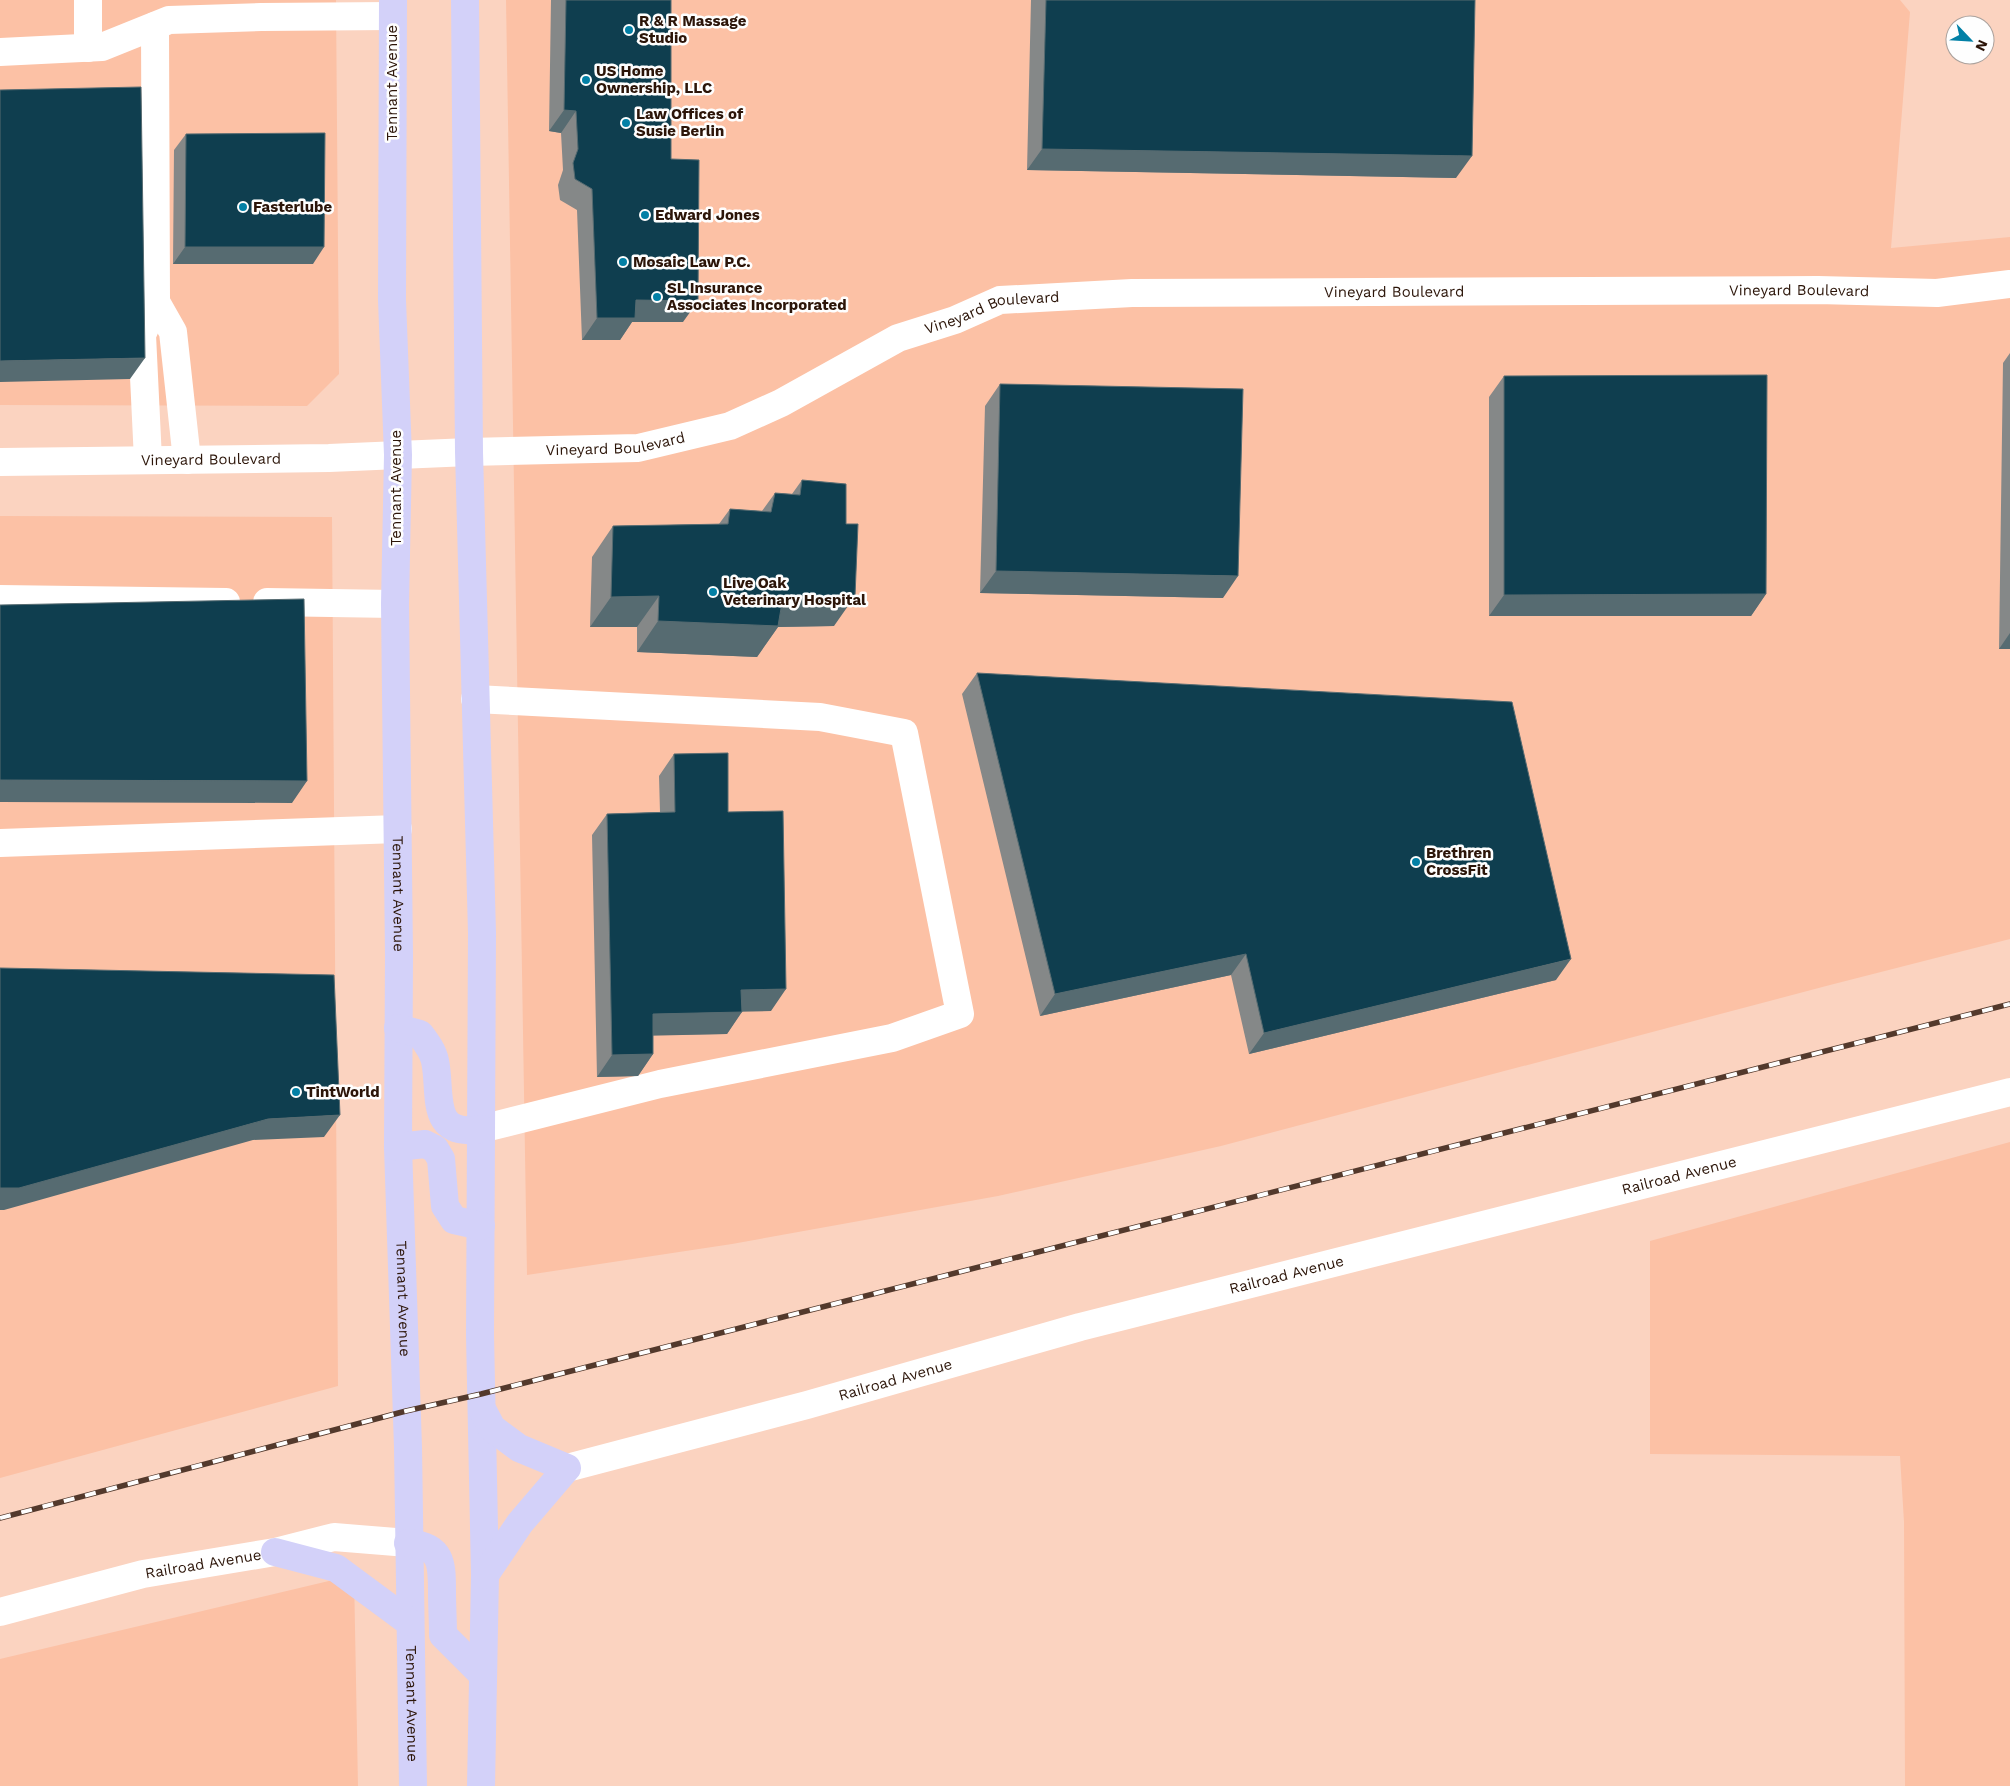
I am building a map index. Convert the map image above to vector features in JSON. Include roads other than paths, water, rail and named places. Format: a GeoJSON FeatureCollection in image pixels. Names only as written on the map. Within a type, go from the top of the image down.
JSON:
{"type":"FeatureCollection","features":[{"type":"Feature","properties":{"kind":"main road"},"geometry":{"type":"LineString","coordinates":[[465,0],[469,452],[482,933],[481,1226],[485,1575],[481,1786]]}},
{"type":"Feature","properties":{"kind":"main road","name":"Tennant Avenue"},"geometry":{"type":"LineString","coordinates":[[392,8],[392,300],[398,455],[395,604],[398,829],[398,1147],[408,1447],[409,1622],[413,1786]]}},
{"type":"Feature","properties":{"kind":"main road"},"geometry":{"type":"LineString","coordinates":[[398,1028],[420,1034],[430,1049],[435,1061],[442,1117],[453,1127],[470,1131],[481,1129]]}},
{"type":"Feature","properties":{"kind":"main road"},"geometry":{"type":"LineString","coordinates":[[398,1147],[425,1144],[435,1149],[441,1159],[445,1206],[454,1220],[481,1226]]}},
{"type":"Feature","properties":{"kind":"main road"},"geometry":{"type":"LineString","coordinates":[[482,1409],[492,1428],[519,1448],[567,1468],[520,1524],[485,1575]]}},
{"type":"Feature","properties":{"kind":"main road"},"geometry":{"type":"LineString","coordinates":[[408,1543],[420,1544],[438,1557],[442,1568],[443,1635],[482,1674]]}},
{"type":"Feature","properties":{"kind":"main road"},"geometry":{"type":"LineString","coordinates":[[275,1552],[336,1568],[409,1622]]}},
{"type":"Feature","properties":{"kind":"street"},"geometry":{"type":"LineString","coordinates":[[88,0],[88,48]]}},
{"type":"Feature","properties":{"kind":"street"},"geometry":{"type":"LineString","coordinates":[[0,52],[102,47],[169,20],[261,17],[392,8]]}},
{"type":"Feature","properties":{"kind":"street"},"geometry":{"type":"LineString","coordinates":[[148,460],[142,336],[156,302],[155,26]]}},
{"type":"Feature","properties":{"kind":"street","name":"Vineyard Boulevard"},"geometry":{"type":"LineString","coordinates":[[0,462],[329,458],[638,448],[730,426],[781,403],[898,338],[955,320],[1000,300],[1132,293],[1818,290],[1938,293],[2010,284]]}},
{"type":"Feature","properties":{"kind":"street"},"geometry":{"type":"LineString","coordinates":[[156,302],[173,332],[187,460]]}},
{"type":"Feature","properties":{"kind":"street"},"geometry":{"type":"LineString","coordinates":[[0,598],[395,604]]}},
{"type":"Feature","properties":{"kind":"street"},"geometry":{"type":"LineString","coordinates":[[476,699],[820,717],[904,733],[960,1014],[892,1038],[660,1084],[481,1129]]}},
{"type":"Feature","properties":{"kind":"street"},"geometry":{"type":"LineString","coordinates":[[0,844],[398,829]]}},
{"type":"Feature","properties":{"kind":"street","name":"Railroad Avenue"},"geometry":{"type":"LineString","coordinates":[[567,1468],[807,1405],[1080,1327],[2010,1092]]}},
{"type":"Feature","properties":{"kind":"street","name":"Railroad Avenue"},"geometry":{"type":"LineString","coordinates":[[0,1612],[143,1574],[275,1552],[334,1537],[408,1543]]}},
{"type":"Feature","properties":{"kind":"railway"},"geometry":{"type":"LineString","coordinates":[[0,1518],[406,1411],[481,1394],[2010,1004]]}},
{"type":"Feature","properties":{"kind":"place","name":"R & R Massage Studio"},"geometry":{"type":"Point","coordinates":[629,30]}},
{"type":"Feature","properties":{"kind":"place","name":"US Home Ownership, LLC"},"geometry":{"type":"Point","coordinates":[586,80]}},
{"type":"Feature","properties":{"kind":"place","name":"Law Offices of Susie Berlin"},"geometry":{"type":"Point","coordinates":[626,123]}},
{"type":"Feature","properties":{"kind":"place","name":"Fasterlube"},"geometry":{"type":"Point","coordinates":[243,207]}},
{"type":"Feature","properties":{"kind":"place","name":"Edward Jones"},"geometry":{"type":"Point","coordinates":[645,215]}},
{"type":"Feature","properties":{"kind":"place","name":"Mosaic Law P.C."},"geometry":{"type":"Point","coordinates":[623,262]}},
{"type":"Feature","properties":{"kind":"place","name":"SL Insurance Associates Incorporated"},"geometry":{"type":"Point","coordinates":[657,297]}},
{"type":"Feature","properties":{"kind":"place","name":"Live Oak Veterinary Hospital"},"geometry":{"type":"Point","coordinates":[713,592]}},
{"type":"Feature","properties":{"kind":"place","name":"Brethren CrossFit"},"geometry":{"type":"Point","coordinates":[1416,862]}},
{"type":"Feature","properties":{"kind":"place","name":"TintWorld"},"geometry":{"type":"Point","coordinates":[296,1092]}}]}
